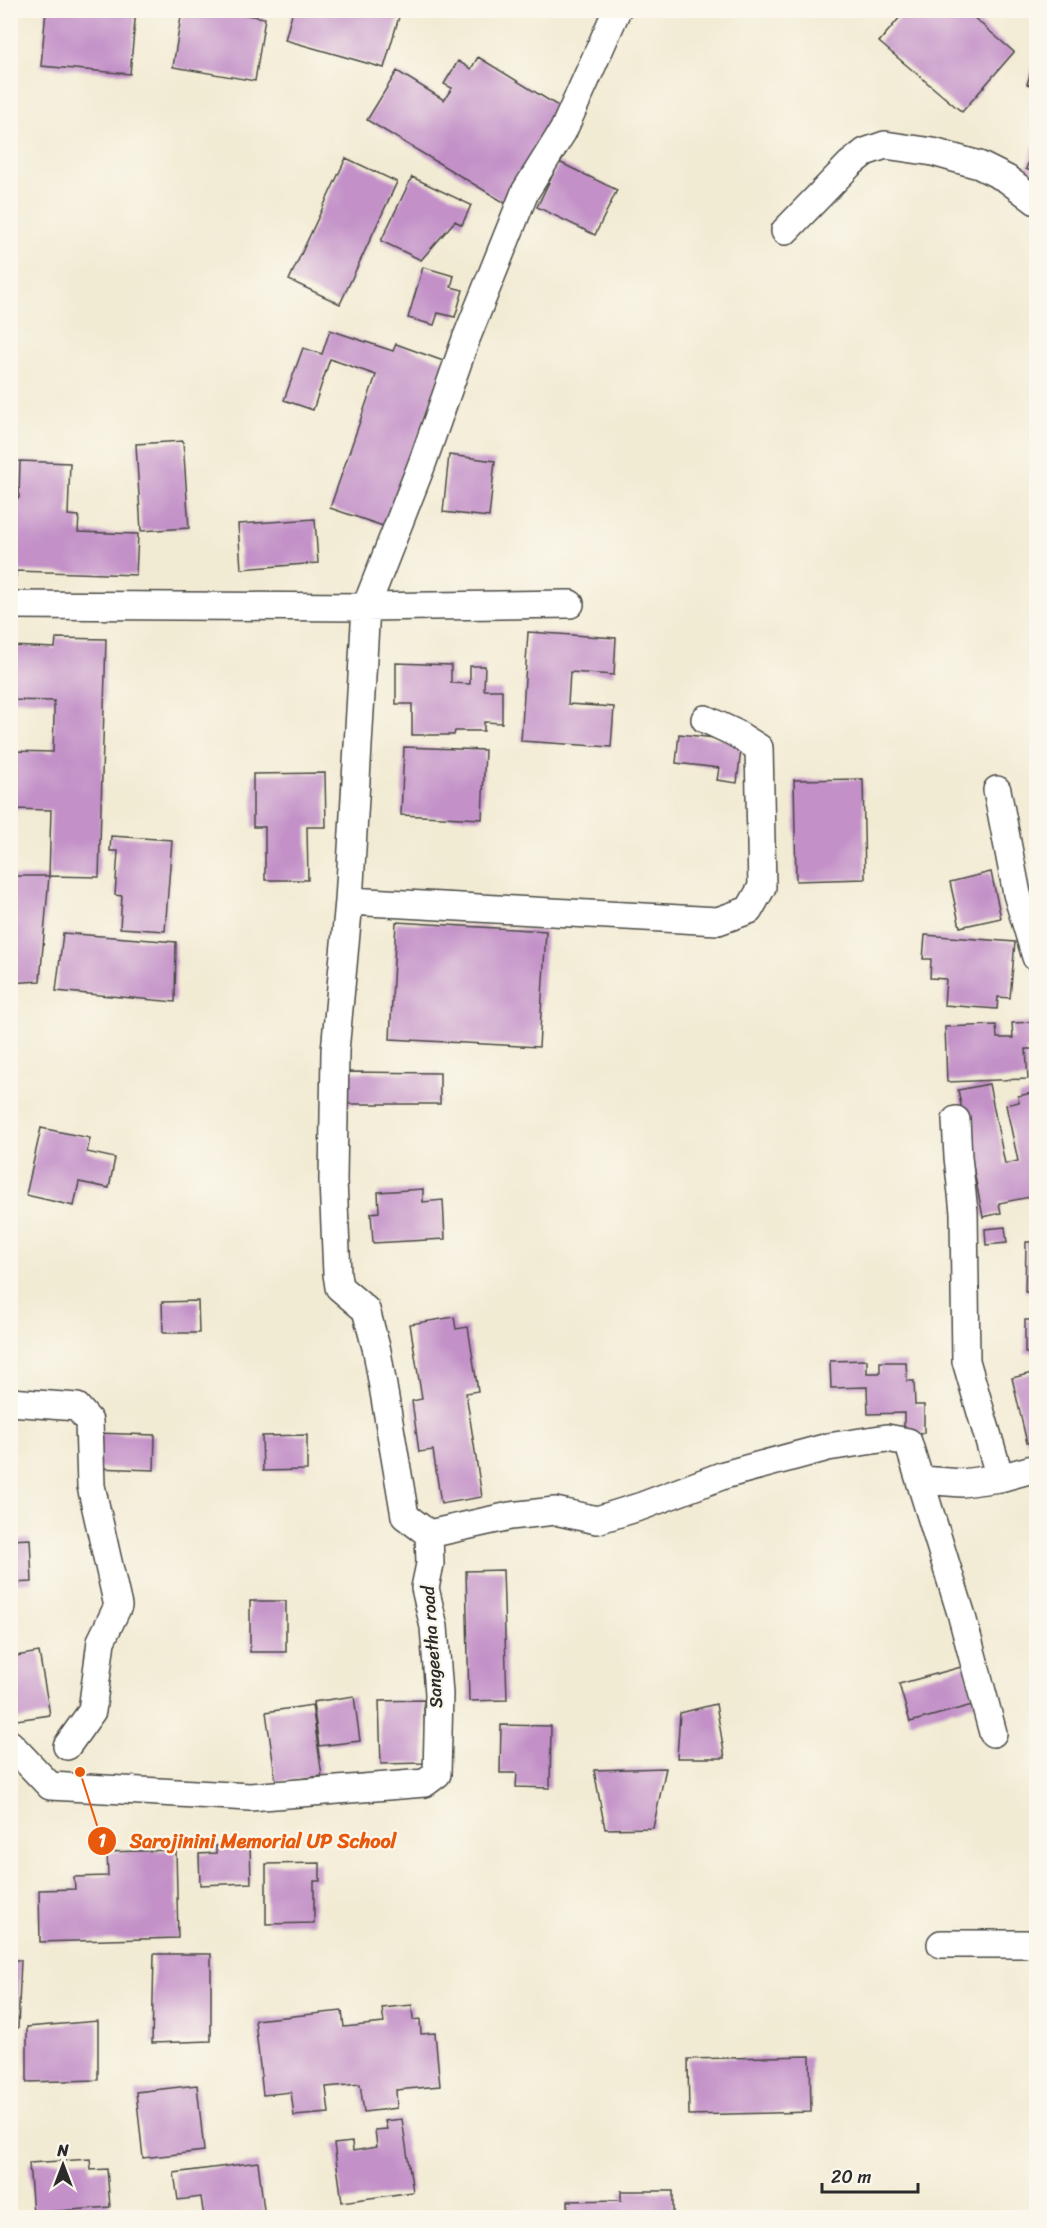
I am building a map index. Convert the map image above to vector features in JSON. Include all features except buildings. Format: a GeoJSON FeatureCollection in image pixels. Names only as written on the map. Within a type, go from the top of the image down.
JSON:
{"type":"FeatureCollection","features":[{"type":"Feature","properties":{"kind":"street"},"geometry":{"type":"LineString","coordinates":[[617,10],[563,131],[525,192],[466,339],[422,464],[366,607],[349,901],[335,1051],[333,1180],[339,1287],[366,1310],[377,1351],[405,1516],[429,1534],[510,1516],[555,1511],[597,1520],[642,1506],[724,1474],[828,1447],[887,1438],[908,1442],[961,1613],[993,1733]]}},
{"type":"Feature","properties":{"kind":"street"},"geometry":{"type":"LineString","coordinates":[[785,231],[850,164],[865,152],[885,146],[933,152],[979,165],[1007,179],[1036,201]]}},
{"type":"Feature","properties":{"kind":"street"},"geometry":{"type":"LineString","coordinates":[[10,605],[366,607],[570,604]]}},
{"type":"Feature","properties":{"kind":"street"},"geometry":{"type":"LineString","coordinates":[[349,901],[718,921],[749,910],[762,887],[759,748],[735,733],[705,719]]}},
{"type":"Feature","properties":{"kind":"street"},"geometry":{"type":"LineString","coordinates":[[997,790],[1017,894],[1036,957]]}},
{"type":"Feature","properties":{"kind":"street"},"geometry":{"type":"LineString","coordinates":[[956,1120],[964,1212],[966,1361],[1000,1478]]}},
{"type":"Feature","properties":{"kind":"street"},"geometry":{"type":"LineString","coordinates":[[10,1402],[77,1407],[89,1421],[91,1486],[118,1606],[101,1641],[92,1711],[67,1746]]}},
{"type":"Feature","properties":{"kind":"street"},"geometry":{"type":"LineString","coordinates":[[921,1480],[962,1483],[1000,1478],[1036,1468]]}},
{"type":"Feature","properties":{"kind":"street","name":"Sangeetha road"},"geometry":{"type":"LineString","coordinates":[[10,1744],[50,1786],[250,1797],[425,1783],[436,1774],[439,1694],[434,1627],[425,1588],[430,1564],[429,1534]]}},
{"type":"Feature","properties":{"kind":"street"},"geometry":{"type":"LineString","coordinates":[[940,1944],[1036,1944]]}},
{"type":"Feature","properties":{"kind":"place","name":"Sarojinini Memorial UP School"},"geometry":{"type":"Point","coordinates":[80,1772]}}]}
